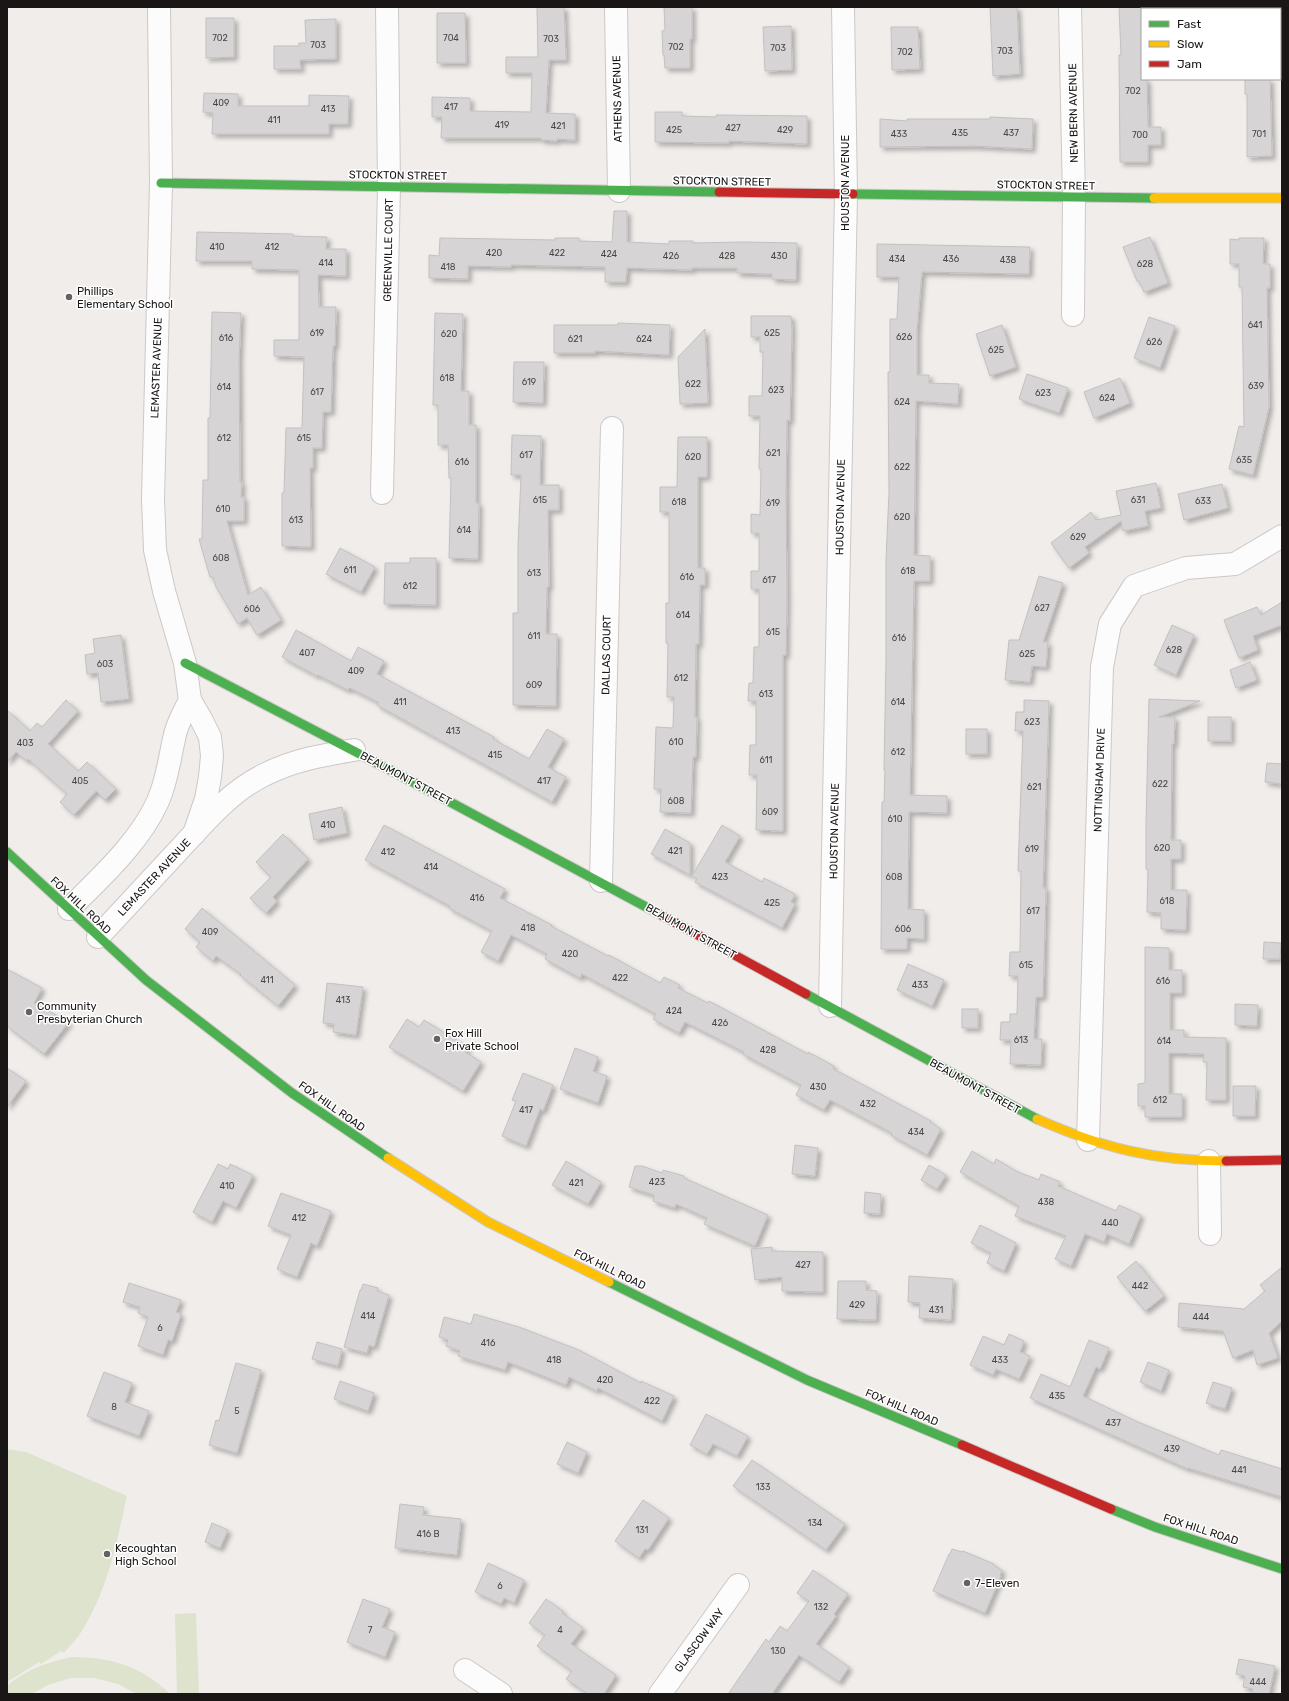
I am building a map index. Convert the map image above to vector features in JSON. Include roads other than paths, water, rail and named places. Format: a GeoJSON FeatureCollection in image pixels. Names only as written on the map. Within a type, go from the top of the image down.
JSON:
{"type":"FeatureCollection","features":[{"type":"Feature","properties":{"kind":"street","name":"LEMASTER AVENUE"},"geometry":{"type":"LineString","coordinates":[[159,7],[161,183],[153,499],[154,531],[155,550],[162,583],[185,663],[190,700],[210,737],[212,756],[210,777],[206,799],[194,834]]}},
{"type":"Feature","properties":{"kind":"street","name":"GREENVILLE COURT"},"geometry":{"type":"LineString","coordinates":[[382,493],[389,187],[387,7]]}},
{"type":"Feature","properties":{"kind":"street","name":"ATHENS AVENUE"},"geometry":{"type":"LineString","coordinates":[[616,7],[619,191]]}},
{"type":"Feature","properties":{"kind":"street","name":"HOUSTON AVENUE"},"geometry":{"type":"LineString","coordinates":[[830,1006],[846,194],[843,7]]}},
{"type":"Feature","properties":{"kind":"street","name":"NEW BERN AVENUE"},"geometry":{"type":"LineString","coordinates":[[1070,7],[1074,198],[1073,315]]}},
{"type":"Feature","properties":{"kind":"street","name":"STOCKTON STREET"},"geometry":{"type":"LineString","coordinates":[[161,183],[1074,198],[1282,198]]}},
{"type":"Feature","properties":{"kind":"street","name":"DALLAS COURT"},"geometry":{"type":"LineString","coordinates":[[601,881],[612,428]]}},
{"type":"Feature","properties":{"kind":"street","name":"NOTTINGHAM DRIVE"},"geometry":{"type":"LineString","coordinates":[[1088,1140],[1102,667],[1110,624],[1134,586],[1186,568],[1235,564],[1282,536]]}},
{"type":"Feature","properties":{"kind":"street","name":"BEAUMONT STREET"},"geometry":{"type":"LineString","coordinates":[[185,663],[354,750],[601,881],[1024,1113],[1088,1140],[1120,1150],[1147,1155],[1178,1160],[1209,1162],[1282,1160]]}},
{"type":"Feature","properties":{"kind":"street"},"geometry":{"type":"LineString","coordinates":[[69,909],[105,873],[140,830],[158,803],[168,772],[174,738],[190,700]]}},
{"type":"Feature","properties":{"kind":"street","name":"LEMASTER AVENUE"},"geometry":{"type":"LineString","coordinates":[[98,937],[194,834],[230,798],[263,776],[279,768],[322,755],[354,750]]}},
{"type":"Feature","properties":{"kind":"street","name":"FOX HILL ROAD"},"geometry":{"type":"LineString","coordinates":[[7,852],[146,980],[292,1093],[370,1148],[488,1222],[807,1380],[1155,1527],[1282,1569]]}},
{"type":"Feature","properties":{"kind":"street"},"geometry":{"type":"LineString","coordinates":[[1209,1162],[1210,1234]]}},
{"type":"Feature","properties":{"kind":"street","name":"GLASCOW WAY"},"geometry":{"type":"LineString","coordinates":[[660,1694],[738,1585]]}},
{"type":"Feature","properties":{"kind":"street"},"geometry":{"type":"LineString","coordinates":[[465,1670],[501,1694]]}},
{"type":"Feature","properties":{"kind":"place","name":"Phillips Elementary School"},"geometry":{"type":"Point","coordinates":[69,297]}},
{"type":"Feature","properties":{"kind":"place","name":"Community Presbyterian Church"},"geometry":{"type":"Point","coordinates":[29,1012]}},
{"type":"Feature","properties":{"kind":"place","name":"Fox Hill Private School"},"geometry":{"type":"Point","coordinates":[437,1039]}},
{"type":"Feature","properties":{"kind":"place","name":"Kecoughtan High School"},"geometry":{"type":"Point","coordinates":[107,1554]}},
{"type":"Feature","properties":{"kind":"place","name":"7-Eleven"},"geometry":{"type":"Point","coordinates":[967,1583]}}]}
